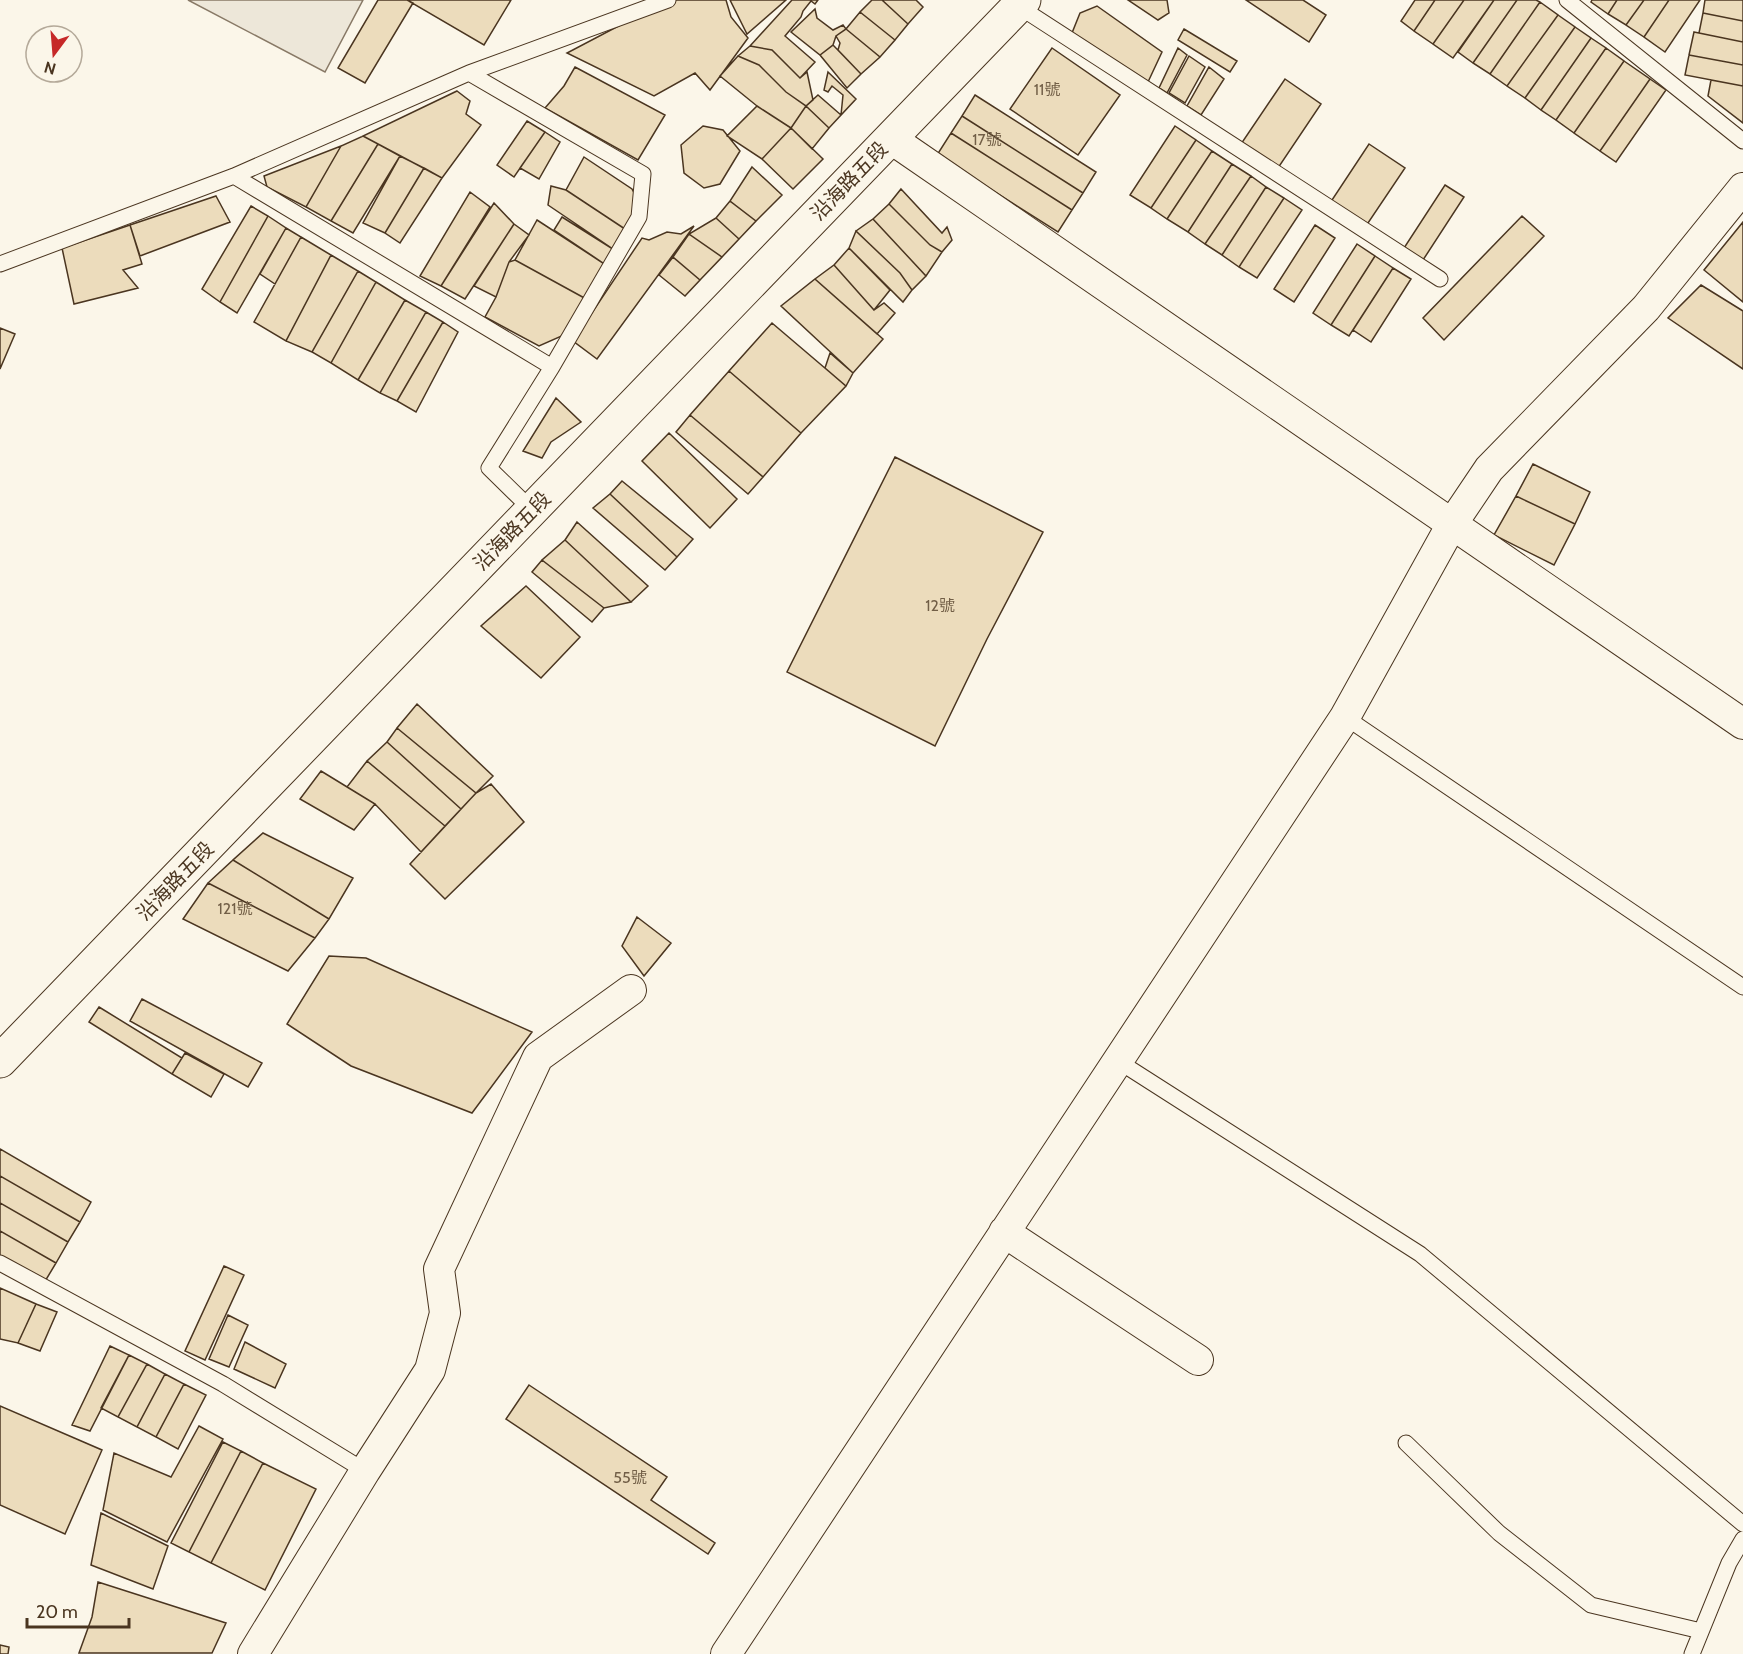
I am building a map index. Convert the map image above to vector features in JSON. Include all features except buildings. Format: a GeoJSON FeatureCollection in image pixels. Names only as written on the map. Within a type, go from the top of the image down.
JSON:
{"type":"FeatureCollection","features":[{"type":"Feature","properties":{"kind":"street","name":"沿海路五段"},"geometry":{"type":"LineString","coordinates":[[0,1062],[1021,3]]}},
{"type":"Feature","properties":{"kind":"street"},"geometry":{"type":"LineString","coordinates":[[890,138],[1743,724]]}},
{"type":"Feature","properties":{"kind":"street"},"geometry":{"type":"LineString","coordinates":[[726,1654],[1345,717],[1452,524],[1489,469],[1646,308],[1743,188]]}},
{"type":"Feature","properties":{"kind":"street"},"geometry":{"type":"LineString","coordinates":[[253,1654],[430,1370],[445,1313],[439,1269],[538,1057],[631,990]]}},
{"type":"Feature","properties":{"kind":"street"},"geometry":{"type":"LineString","coordinates":[[1005,1232],[1198,1360]]}},
{"type":"Feature","properties":{"kind":"lane"},"geometry":{"type":"LineString","coordinates":[[0,264],[234,176],[469,73],[668,0]]}},
{"type":"Feature","properties":{"kind":"lane"},"geometry":{"type":"LineString","coordinates":[[1567,0],[1743,141]]}},
{"type":"Feature","properties":{"kind":"lane"},"geometry":{"type":"LineString","coordinates":[[1021,3],[1440,279]]}},
{"type":"Feature","properties":{"kind":"lane"},"geometry":{"type":"LineString","coordinates":[[469,73],[643,174],[639,217],[552,367],[489,468],[532,510]]}},
{"type":"Feature","properties":{"kind":"lane"},"geometry":{"type":"LineString","coordinates":[[234,176],[552,367]]}},
{"type":"Feature","properties":{"kind":"lane"},"geometry":{"type":"LineString","coordinates":[[1345,717],[1743,987]]}},
{"type":"Feature","properties":{"kind":"lane"},"geometry":{"type":"LineString","coordinates":[[1118,1061],[1420,1254],[1743,1524]]}},
{"type":"Feature","properties":{"kind":"lane"},"geometry":{"type":"LineString","coordinates":[[0,1263],[223,1384],[365,1471]]}},
{"type":"Feature","properties":{"kind":"lane"},"geometry":{"type":"LineString","coordinates":[[1406,1443],[1499,1533],[1591,1605],[1701,1631]]}},
{"type":"Feature","properties":{"kind":"lane"},"geometry":{"type":"LineString","coordinates":[[1692,1654],[1729,1563],[1743,1539]]}},
{"type":"Feature","properties":{"kind":"shaded area"},"geometry":{"type":"Polygon","coordinates":[[[188,0],[363,0],[325,72],[188,0]]]}}]}
